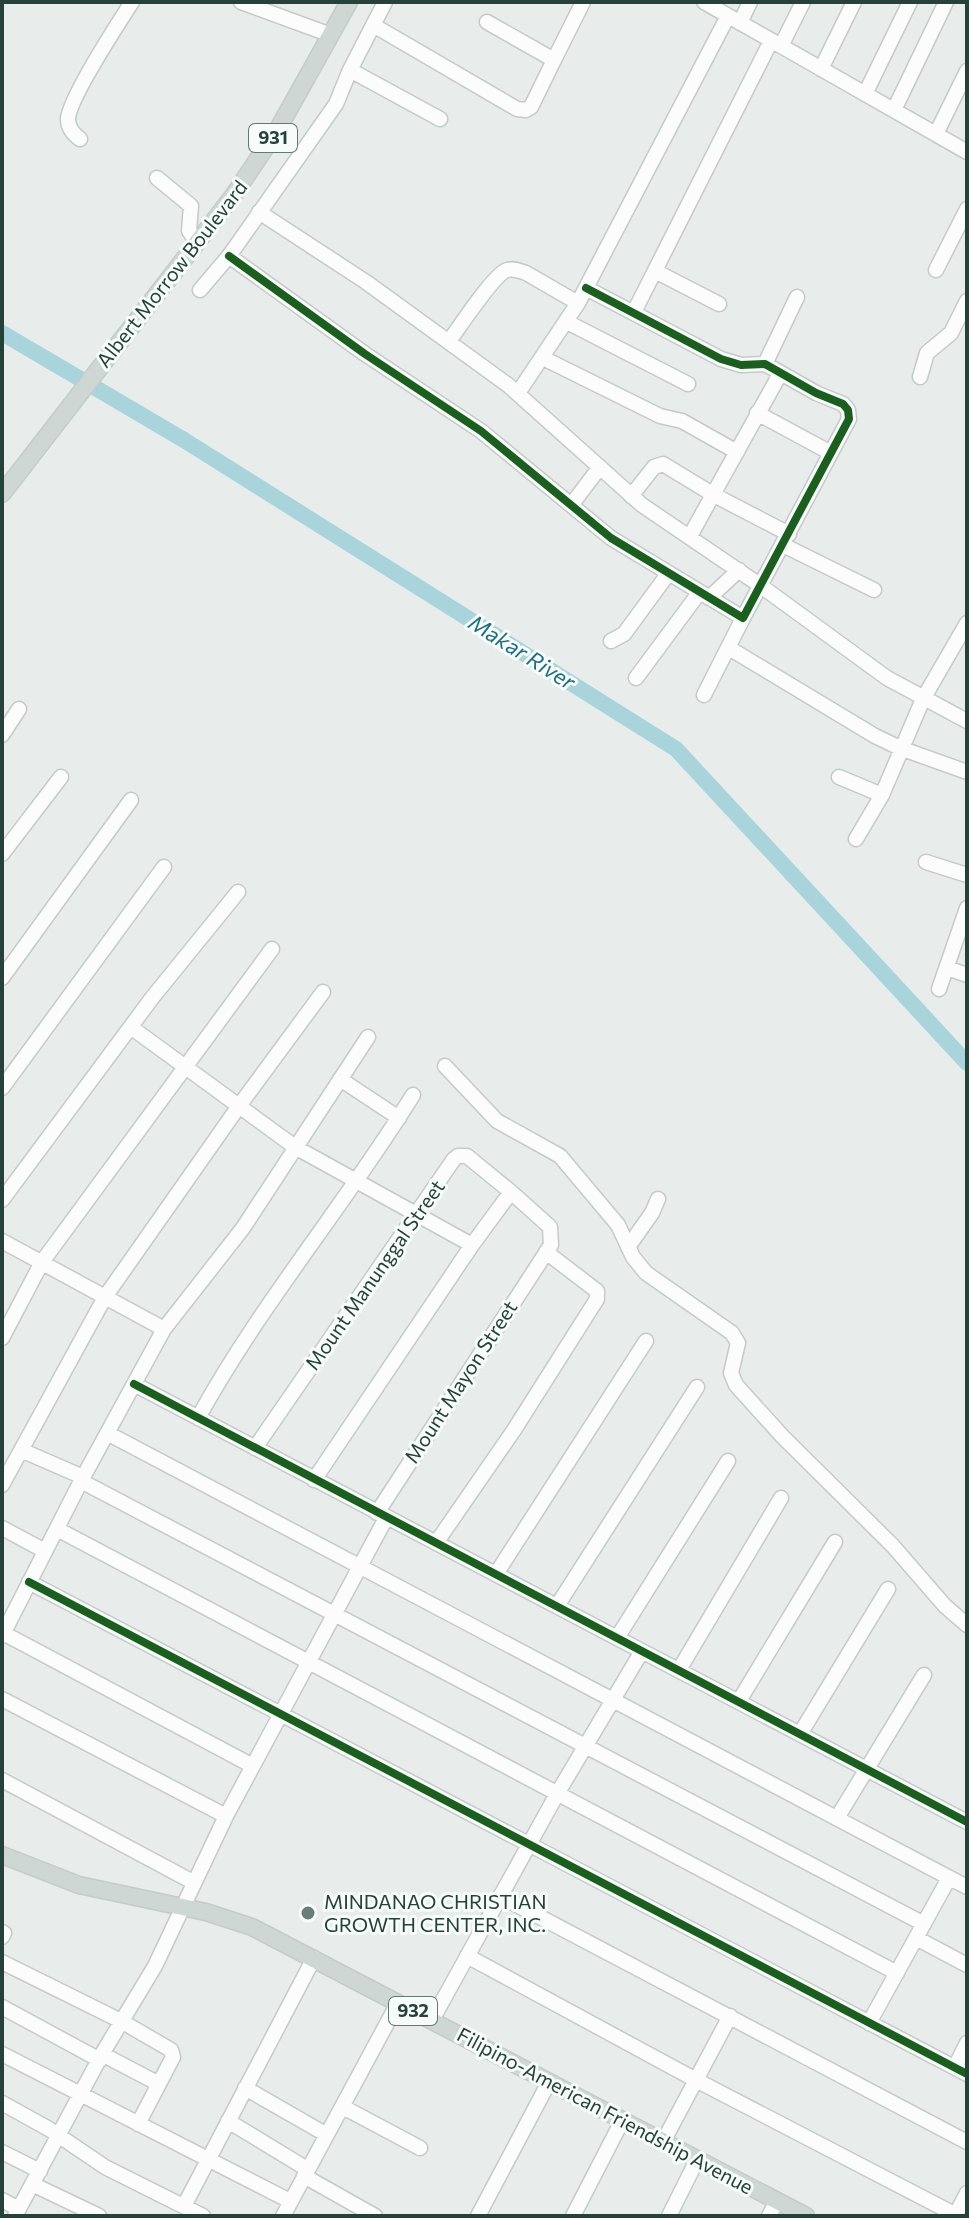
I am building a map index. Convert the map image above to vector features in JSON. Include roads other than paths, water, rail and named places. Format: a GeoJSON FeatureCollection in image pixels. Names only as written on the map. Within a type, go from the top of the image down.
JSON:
{"type":"FeatureCollection","features":[{"type":"Feature","properties":{"kind":"main road","name":"Albert Morrow Boulevard"},"geometry":{"type":"LineString","coordinates":[[2,494],[260,158],[349,2]]}},
{"type":"Feature","properties":{"kind":"main road","name":"Filipino-American Friendship Avenue"},"geometry":{"type":"LineString","coordinates":[[2,1855],[79,1885],[218,1915],[252,1927],[697,2160],[773,2208],[806,2216]]}},
{"type":"Feature","properties":{"kind":"street"},"geometry":{"type":"LineString","coordinates":[[80,139],[70,127],[70,112],[86,78],[132,2]]}},
{"type":"Feature","properties":{"kind":"street"},"geometry":{"type":"LineString","coordinates":[[241,2],[331,35]]}},
{"type":"Feature","properties":{"kind":"street"},"geometry":{"type":"LineString","coordinates":[[200,290],[229,256],[336,104],[385,2]]}},
{"type":"Feature","properties":{"kind":"street"},"geometry":{"type":"LineString","coordinates":[[373,25],[517,109],[526,110],[531,107],[583,2]]}},
{"type":"Feature","properties":{"kind":"street"},"geometry":{"type":"LineString","coordinates":[[704,2],[967,152]]}},
{"type":"Feature","properties":{"kind":"street"},"geometry":{"type":"LineString","coordinates":[[518,393],[567,322],[734,19],[750,2]]}},
{"type":"Feature","properties":{"kind":"street"},"geometry":{"type":"LineString","coordinates":[[634,312],[776,43],[803,2]]}},
{"type":"Feature","properties":{"kind":"street"},"geometry":{"type":"LineString","coordinates":[[821,69],[854,2]]}},
{"type":"Feature","properties":{"kind":"street"},"geometry":{"type":"LineString","coordinates":[[865,94],[910,2]]}},
{"type":"Feature","properties":{"kind":"street"},"geometry":{"type":"LineString","coordinates":[[894,110],[946,2]]}},
{"type":"Feature","properties":{"kind":"street"},"geometry":{"type":"LineString","coordinates":[[487,22],[554,60]]}},
{"type":"Feature","properties":{"kind":"street"},"geometry":{"type":"LineString","coordinates":[[350,70],[440,119]]}},
{"type":"Feature","properties":{"kind":"street"},"geometry":{"type":"LineString","coordinates":[[936,134],[967,71]]}},
{"type":"Feature","properties":{"kind":"street"},"geometry":{"type":"LineString","coordinates":[[157,178],[191,206],[189,231],[197,242]]}},
{"type":"Feature","properties":{"kind":"street"},"geometry":{"type":"LineString","coordinates":[[936,270],[967,209]]}},
{"type":"Feature","properties":{"kind":"street"},"geometry":{"type":"LineString","coordinates":[[259,212],[449,341],[518,393],[631,496],[874,669],[967,721]]}},
{"type":"Feature","properties":{"kind":"street"},"geometry":{"type":"LineString","coordinates":[[229,256],[365,354],[481,431],[611,538],[743,618]]}},
{"type":"Feature","properties":{"kind":"street"},"geometry":{"type":"LineString","coordinates":[[449,341],[500,274],[507,270],[526,273],[578,303]]}},
{"type":"Feature","properties":{"kind":"street"},"geometry":{"type":"LineString","coordinates":[[655,271],[719,304]]}},
{"type":"Feature","properties":{"kind":"street"},"geometry":{"type":"LineString","coordinates":[[586,288],[730,363],[765,364],[843,404],[848,410],[849,419],[704,695]]}},
{"type":"Feature","properties":{"kind":"street"},"geometry":{"type":"LineString","coordinates":[[765,364],[797,297]]}},
{"type":"Feature","properties":{"kind":"street"},"geometry":{"type":"LineString","coordinates":[[920,377],[927,353],[951,333],[967,301]]}},
{"type":"Feature","properties":{"kind":"street"},"geometry":{"type":"LineString","coordinates":[[567,322],[688,384]]}},
{"type":"Feature","properties":{"kind":"street"},"geometry":{"type":"LineString","coordinates":[[543,358],[660,416],[682,421],[737,452]]}},
{"type":"Feature","properties":{"kind":"street"},"geometry":{"type":"LineString","coordinates":[[690,536],[780,374]]}},
{"type":"Feature","properties":{"kind":"street"},"geometry":{"type":"LineString","coordinates":[[757,413],[831,453]]}},
{"type":"Feature","properties":{"kind":"street"},"geometry":{"type":"LineString","coordinates":[[631,496],[659,464],[668,466],[786,540],[874,590]]}},
{"type":"Feature","properties":{"kind":"street"},"geometry":{"type":"LineString","coordinates":[[572,504],[600,467]]}},
{"type":"Feature","properties":{"kind":"street"},"geometry":{"type":"LineString","coordinates":[[636,678],[704,596],[739,570]]}},
{"type":"Feature","properties":{"kind":"street"},"geometry":{"type":"LineString","coordinates":[[611,641],[624,634],[668,574]]}},
{"type":"Feature","properties":{"kind":"street"},"geometry":{"type":"LineString","coordinates":[[856,839],[882,795],[923,699],[967,623]]}},
{"type":"Feature","properties":{"kind":"street"},"geometry":{"type":"LineString","coordinates":[[729,648],[796,690],[900,748],[967,772]]}},
{"type":"Feature","properties":{"kind":"street"},"geometry":{"type":"LineString","coordinates":[[2,735],[19,709]]}},
{"type":"Feature","properties":{"kind":"street"},"geometry":{"type":"LineString","coordinates":[[2,854],[61,777]]}},
{"type":"Feature","properties":{"kind":"street"},"geometry":{"type":"LineString","coordinates":[[839,777],[882,795]]}},
{"type":"Feature","properties":{"kind":"street"},"geometry":{"type":"LineString","coordinates":[[2,978],[131,800]]}},
{"type":"Feature","properties":{"kind":"street"},"geometry":{"type":"LineString","coordinates":[[926,862],[967,875]]}},
{"type":"Feature","properties":{"kind":"street"},"geometry":{"type":"LineString","coordinates":[[2,1088],[164,867]]}},
{"type":"Feature","properties":{"kind":"street"},"geometry":{"type":"LineString","coordinates":[[2,1200],[174,970],[238,892]]}},
{"type":"Feature","properties":{"kind":"street"},"geometry":{"type":"LineString","coordinates":[[939,989],[965,924],[967,908]]}},
{"type":"Feature","properties":{"kind":"street"},"geometry":{"type":"LineString","coordinates":[[2,1338],[42,1262],[272,949]]}},
{"type":"Feature","properties":{"kind":"street"},"geometry":{"type":"LineString","coordinates":[[947,968],[967,975]]}},
{"type":"Feature","properties":{"kind":"street"},"geometry":{"type":"LineString","coordinates":[[2,1485],[105,1297],[323,992]]}},
{"type":"Feature","properties":{"kind":"street"},"geometry":{"type":"LineString","coordinates":[[132,1028],[295,1147],[472,1245]]}},
{"type":"Feature","properties":{"kind":"street"},"geometry":{"type":"LineString","coordinates":[[253,1766],[3,1634],[82,1479],[164,1329],[236,1238],[368,1037]]}},
{"type":"Feature","properties":{"kind":"street"},"geometry":{"type":"LineString","coordinates":[[445,1066],[497,1121],[560,1156],[618,1225],[628,1247],[646,1273],[732,1333],[738,1343],[731,1373],[736,1385],[789,1443],[893,1546],[945,1606],[967,1625]]}},
{"type":"Feature","properties":{"kind":"street"},"geometry":{"type":"LineString","coordinates":[[340,1079],[399,1118]]}},
{"type":"Feature","properties":{"kind":"street"},"geometry":{"type":"LineString","coordinates":[[198,1418],[241,1346],[413,1095]]}},
{"type":"Feature","properties":{"kind":"street","name":"Mount Manunggal Street"},"geometry":{"type":"LineString","coordinates":[[255,1448],[458,1156],[467,1156],[511,1192]]}},
{"type":"Feature","properties":{"kind":"street"},"geometry":{"type":"LineString","coordinates":[[314,1480],[511,1192],[550,1227],[553,1238],[546,1252],[597,1291],[597,1299],[514,1430],[436,1543]]}},
{"type":"Feature","properties":{"kind":"street"},"geometry":{"type":"LineString","coordinates":[[628,1247],[645,1225],[658,1199]]}},
{"type":"Feature","properties":{"kind":"street"},"geometry":{"type":"LineString","coordinates":[[2,1241],[164,1329]]}},
{"type":"Feature","properties":{"kind":"street","name":"Mount Mayon Street"},"geometry":{"type":"LineString","coordinates":[[17,2212],[121,2021],[155,1966],[226,1816],[360,1567],[381,1515],[546,1252]]}},
{"type":"Feature","properties":{"kind":"street"},"geometry":{"type":"LineString","coordinates":[[496,1574],[646,1341]]}},
{"type":"Feature","properties":{"kind":"street"},"geometry":{"type":"LineString","coordinates":[[134,1384],[967,1822]]}},
{"type":"Feature","properties":{"kind":"street"},"geometry":{"type":"LineString","coordinates":[[557,1606],[697,1387]]}},
{"type":"Feature","properties":{"kind":"street"},"geometry":{"type":"LineString","coordinates":[[107,1433],[967,1887]]}},
{"type":"Feature","properties":{"kind":"street"},"geometry":{"type":"LineString","coordinates":[[21,1450],[82,1479],[586,1748],[920,1931],[967,1965]]}},
{"type":"Feature","properties":{"kind":"street"},"geometry":{"type":"LineString","coordinates":[[617,1638],[728,1461]]}},
{"type":"Feature","properties":{"kind":"street"},"geometry":{"type":"LineString","coordinates":[[679,1670],[781,1498]]}},
{"type":"Feature","properties":{"kind":"street"},"geometry":{"type":"LineString","coordinates":[[2,1528],[45,1551]]}},
{"type":"Feature","properties":{"kind":"street"},"geometry":{"type":"LineString","coordinates":[[57,1529],[897,1973]]}},
{"type":"Feature","properties":{"kind":"street"},"geometry":{"type":"LineString","coordinates":[[739,1701],[835,1542]]}},
{"type":"Feature","properties":{"kind":"street"},"geometry":{"type":"LineString","coordinates":[[29,1582],[961,2070],[967,2043]]}},
{"type":"Feature","properties":{"kind":"street"},"geometry":{"type":"LineString","coordinates":[[800,1734],[888,1589]]}},
{"type":"Feature","properties":{"kind":"street"},"geometry":{"type":"LineString","coordinates":[[432,2020],[557,1794],[642,1651]]}},
{"type":"Feature","properties":{"kind":"street"},"geometry":{"type":"LineString","coordinates":[[837,1818],[924,1675]]}},
{"type":"Feature","properties":{"kind":"street"},"geometry":{"type":"LineString","coordinates":[[2,1699],[226,1816]]}},
{"type":"Feature","properties":{"kind":"street"},"geometry":{"type":"LineString","coordinates":[[2,1780],[193,1882]]}},
{"type":"Feature","properties":{"kind":"street"},"geometry":{"type":"LineString","coordinates":[[869,2023],[949,1878]]}},
{"type":"Feature","properties":{"kind":"street"},"geometry":{"type":"LineString","coordinates":[[500,1896],[967,2142]]}},
{"type":"Feature","properties":{"kind":"street"},"geometry":{"type":"LineString","coordinates":[[467,1956],[956,2216],[967,2193]]}},
{"type":"Feature","properties":{"kind":"street"},"geometry":{"type":"LineString","coordinates":[[184,2206],[314,1958]]}},
{"type":"Feature","properties":{"kind":"street"},"geometry":{"type":"LineString","coordinates":[[2,1962],[121,2021],[171,2050],[173,2057],[138,2124]]}},
{"type":"Feature","properties":{"kind":"street"},"geometry":{"type":"LineString","coordinates":[[2,2054],[209,2159],[289,2211],[306,2172],[398,2003]]}},
{"type":"Feature","properties":{"kind":"street"},"geometry":{"type":"LineString","coordinates":[[2,2007],[159,2084]]}},
{"type":"Feature","properties":{"kind":"street"},"geometry":{"type":"LineString","coordinates":[[663,2142],[730,2016]]}},
{"type":"Feature","properties":{"kind":"street"},"geometry":{"type":"LineString","coordinates":[[478,2216],[549,2082]]}},
{"type":"Feature","properties":{"kind":"street"},"geometry":{"type":"LineString","coordinates":[[245,2088],[327,2135]]}},
{"type":"Feature","properties":{"kind":"street"},"geometry":{"type":"LineString","coordinates":[[2,2103],[60,2136],[105,2167],[203,2216]]}},
{"type":"Feature","properties":{"kind":"street"},"geometry":{"type":"LineString","coordinates":[[343,2107],[420,2148]]}},
{"type":"Feature","properties":{"kind":"street"},"geometry":{"type":"LineString","coordinates":[[228,2121],[375,2216]]}},
{"type":"Feature","properties":{"kind":"street"},"geometry":{"type":"LineString","coordinates":[[573,2216],[622,2121]]}},
{"type":"Feature","properties":{"kind":"street"},"geometry":{"type":"LineString","coordinates":[[2,2152],[36,2178],[99,2216]]}},
{"type":"Feature","properties":{"kind":"street"},"geometry":{"type":"LineString","coordinates":[[669,2216],[697,2160]]}},
{"type":"Feature","properties":{"kind":"street"},"geometry":{"type":"LineString","coordinates":[[2,2200],[17,2212]]}},
{"type":"Feature","properties":{"kind":"waterway","name":"Makar River"},"geometry":{"type":"LineString","coordinates":[[2,333],[184,440],[676,749],[967,1063]]}},
{"type":"Feature","properties":{"kind":"place","name":"MINDANAO CHRISTIAN GROWTH CENTER, INC."},"geometry":{"type":"Point","coordinates":[308,1913]}}]}
